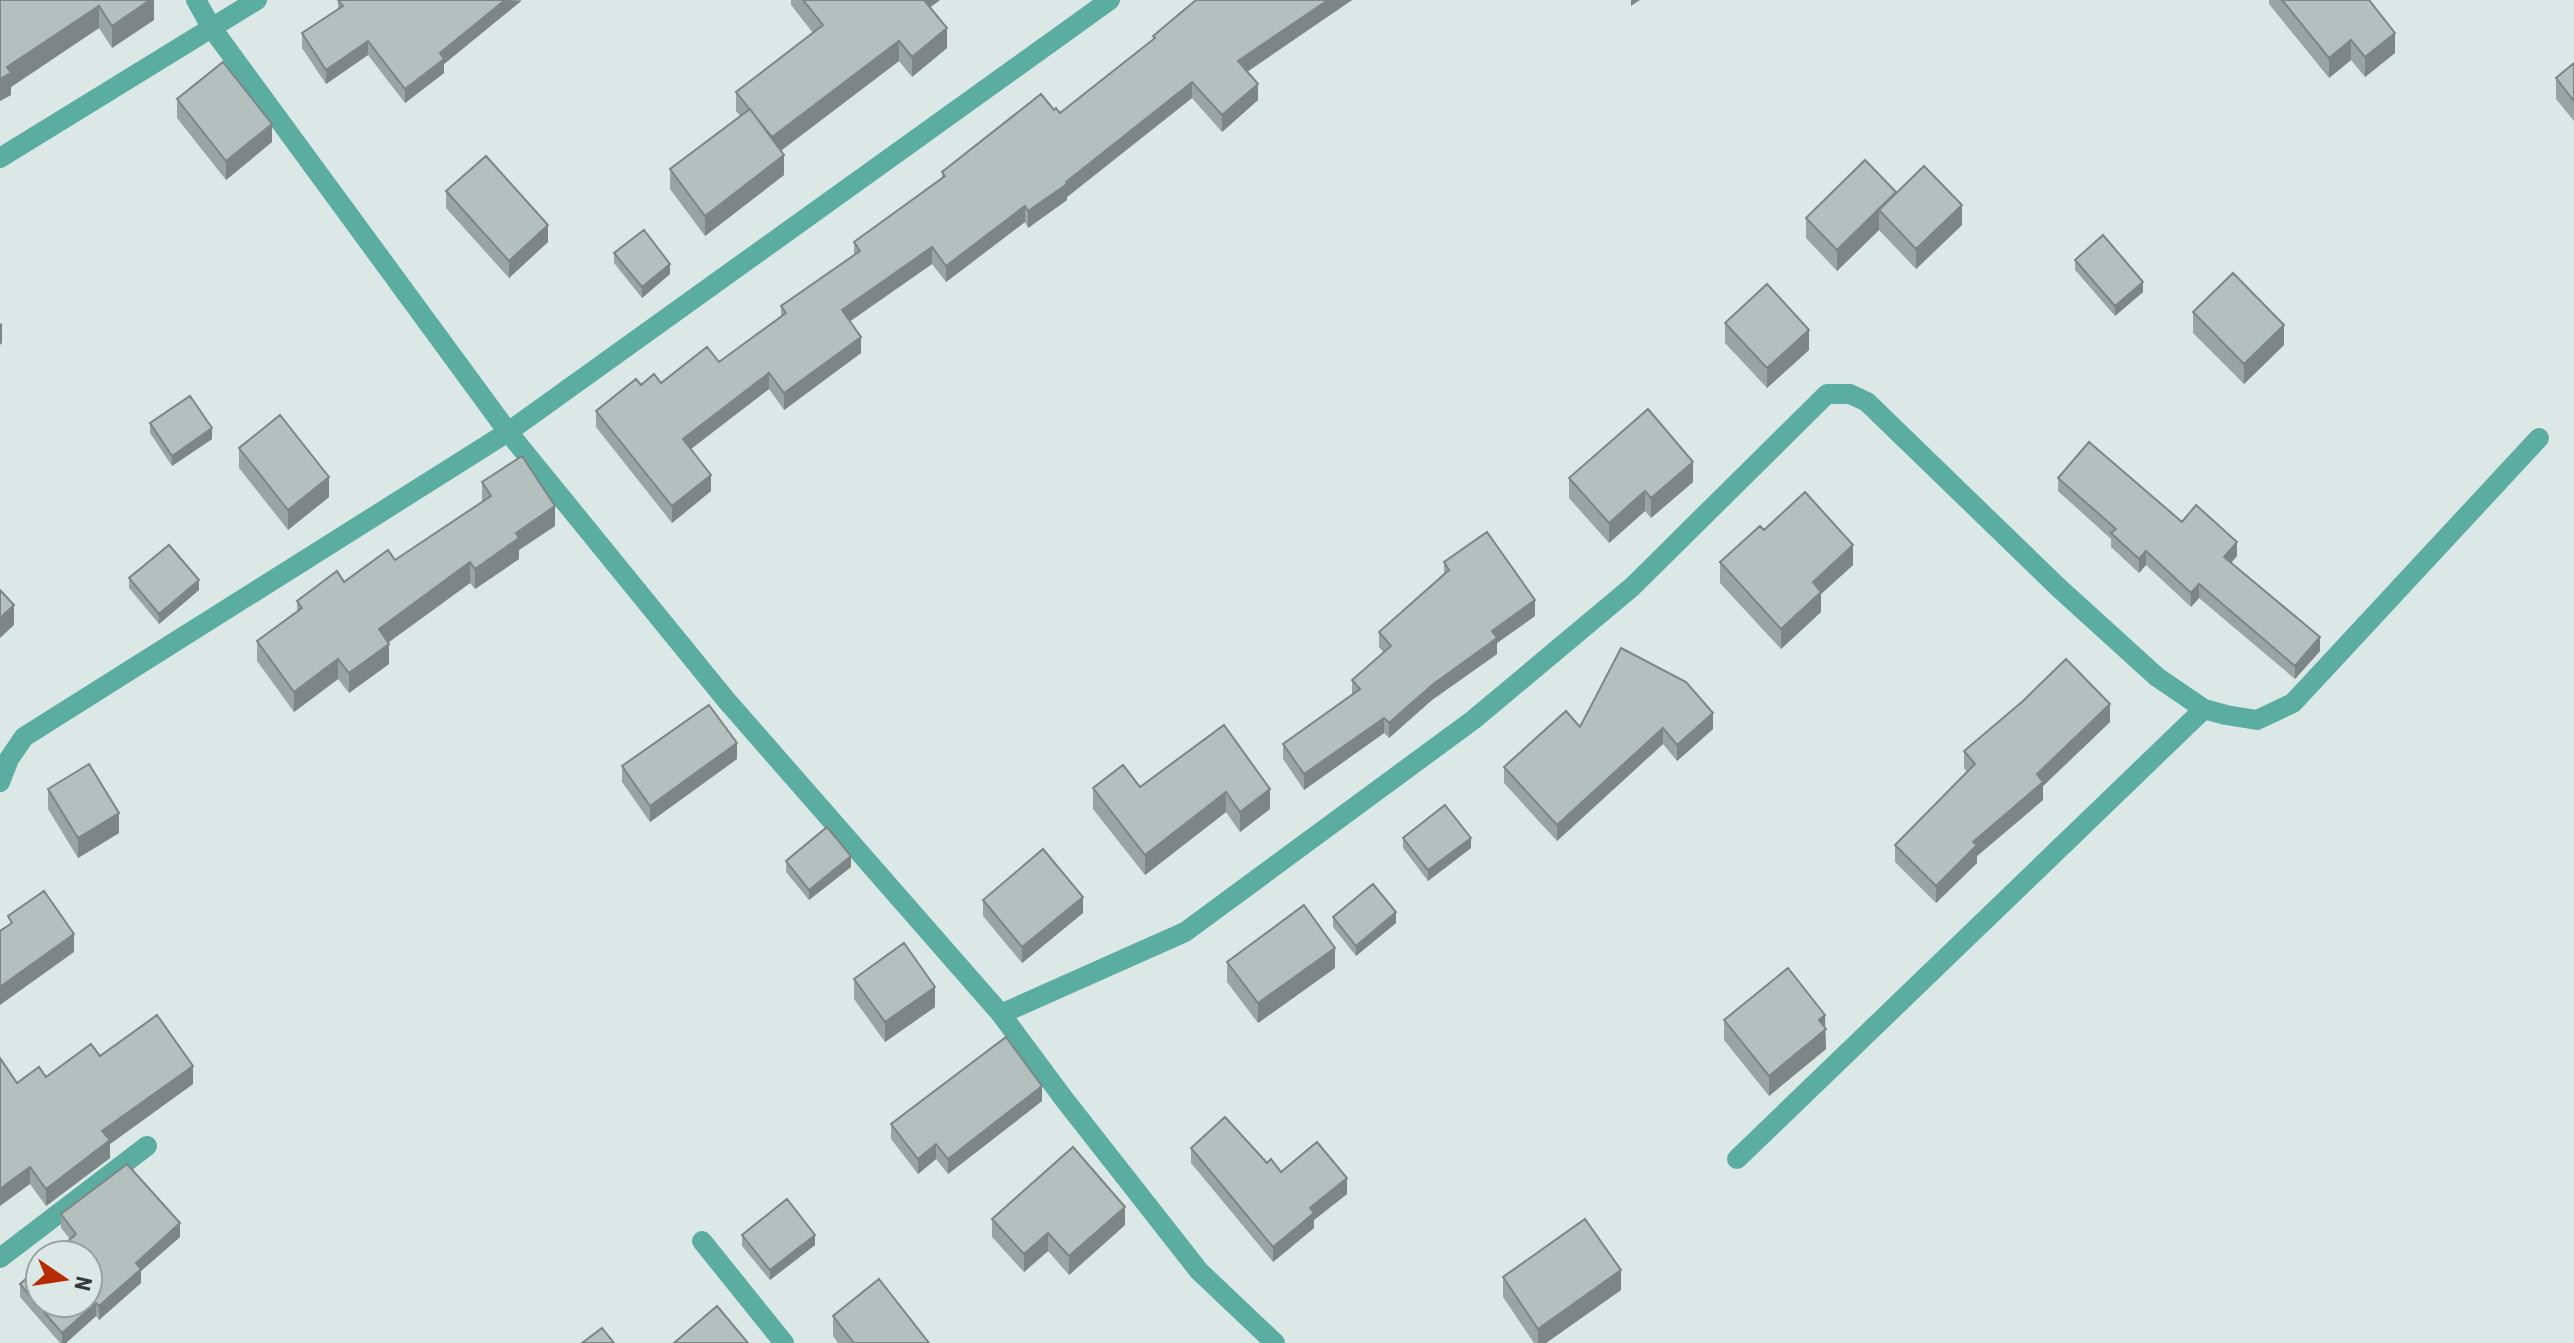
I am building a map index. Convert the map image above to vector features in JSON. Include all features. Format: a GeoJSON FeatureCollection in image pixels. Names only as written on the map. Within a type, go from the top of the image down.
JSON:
{"type":"FeatureCollection","features":[{"type":"Feature","properties":{"kind":"street"},"geometry":{"type":"LineString","coordinates":[[196,0],[211,27],[508,432],[727,701],[1001,1014],[1199,1271],[1275,1343]]}},
{"type":"Feature","properties":{"kind":"street"},"geometry":{"type":"LineString","coordinates":[[0,158],[257,0]]}},
{"type":"Feature","properties":{"kind":"street"},"geometry":{"type":"LineString","coordinates":[[0,782],[9,759],[24,737],[508,432],[1110,0]]}},
{"type":"Feature","properties":{"kind":"street"},"geometry":{"type":"LineString","coordinates":[[1001,1014],[1185,932],[1473,720],[1632,587],[1827,394],[1850,394],[1867,402],[2059,588],[2146,667],[2204,709],[2257,720],[2293,703],[2539,438]]}},
{"type":"Feature","properties":{"kind":"street"},"geometry":{"type":"LineString","coordinates":[[1737,1159],[2204,709]]}},
{"type":"Feature","properties":{"kind":"street"},"geometry":{"type":"LineString","coordinates":[[0,1258],[147,1146]]}},
{"type":"Feature","properties":{"kind":"street"},"geometry":{"type":"LineString","coordinates":[[702,1241],[784,1343]]}},
{"type":"Feature","properties":{"kind":"building"},"geometry":{"type":"Polygon","coordinates":[[[0,0],[150,0],[112,26],[99,6],[7,67],[11,73],[0,79],[0,0]]]}},
{"type":"Feature","properties":{"kind":"building"},"geometry":{"type":"Polygon","coordinates":[[[338,0],[505,0],[440,53],[444,59],[405,89],[368,41],[326,70],[302,33],[343,6],[338,0]]]}},
{"type":"Feature","properties":{"kind":"building"},"geometry":{"type":"Polygon","coordinates":[[[803,0],[924,0],[947,28],[912,57],[899,41],[772,137],[736,92],[823,25],[803,0]]]}},
{"type":"Feature","properties":{"kind":"building"},"geometry":{"type":"Polygon","coordinates":[[[1196,0],[1328,0],[1238,61],[1258,84],[1222,115],[1192,82],[1067,184],[1028,211],[1025,206],[946,266],[932,247],[842,310],[861,337],[784,393],[769,373],[683,439],[711,475],[672,506],[596,411],[636,379],[641,385],[654,374],[661,383],[707,347],[719,362],[786,313],[781,306],[860,251],[854,242],[945,176],[942,172],[1041,94],[1060,113],[1155,38],[1153,36],[1196,0]]]}},
{"type":"Feature","properties":{"kind":"building"},"geometry":{"type":"Polygon","coordinates":[[[2282,0],[2369,0],[2395,33],[2365,57],[2351,40],[2329,58],[2282,0]]]}},
{"type":"Feature","properties":{"kind":"building"},"geometry":{"type":"Polygon","coordinates":[[[223,62],[272,124],[226,161],[177,99],[223,62]]]}},
{"type":"Feature","properties":{"kind":"building"},"geometry":{"type":"Polygon","coordinates":[[[2574,63],[2574,101],[2556,78],[2574,63]]]}},
{"type":"Feature","properties":{"kind":"building"},"geometry":{"type":"Polygon","coordinates":[[[750,109],[784,155],[705,216],[670,169],[750,109]]]}},
{"type":"Feature","properties":{"kind":"building"},"geometry":{"type":"Polygon","coordinates":[[[486,156],[548,225],[509,261],[446,191],[486,156]]]}},
{"type":"Feature","properties":{"kind":"building"},"geometry":{"type":"Polygon","coordinates":[[[1865,160],[1896,192],[1837,250],[1806,218],[1865,160]]]}},
{"type":"Feature","properties":{"kind":"building"},"geometry":{"type":"Polygon","coordinates":[[[1924,166],[1962,205],[1916,249],[1879,210],[1924,166]]]}},
{"type":"Feature","properties":{"kind":"building"},"geometry":{"type":"Polygon","coordinates":[[[644,230],[670,264],[642,287],[614,253],[644,230]]]}},
{"type":"Feature","properties":{"kind":"building"},"geometry":{"type":"Polygon","coordinates":[[[2103,235],[2143,282],[2115,306],[2075,260],[2103,235]]]}},
{"type":"Feature","properties":{"kind":"building"},"geometry":{"type":"Polygon","coordinates":[[[2233,273],[2284,325],[2244,364],[2193,312],[2233,273]]]}},
{"type":"Feature","properties":{"kind":"building"},"geometry":{"type":"Polygon","coordinates":[[[1767,284],[1809,330],[1767,368],[1725,323],[1767,284]]]}},
{"type":"Feature","properties":{"kind":"building"},"geometry":{"type":"Polygon","coordinates":[[[190,396],[212,428],[172,456],[150,423],[190,396]]]}},
{"type":"Feature","properties":{"kind":"building"},"geometry":{"type":"Polygon","coordinates":[[[1648,409],[1693,462],[1651,498],[1645,491],[1609,523],[1569,478],[1648,409]]]}},
{"type":"Feature","properties":{"kind":"building"},"geometry":{"type":"Polygon","coordinates":[[[280,415],[329,477],[288,510],[239,448],[280,415]]]}},
{"type":"Feature","properties":{"kind":"building"},"geometry":{"type":"Polygon","coordinates":[[[2089,442],[2182,522],[2196,505],[2237,542],[2224,557],[2320,637],[2295,666],[2199,584],[2191,593],[2146,551],[2139,559],[2111,533],[2116,529],[2058,478],[2089,442]]]}},
{"type":"Feature","properties":{"kind":"building"},"geometry":{"type":"Polygon","coordinates":[[[522,456],[555,506],[516,533],[519,538],[475,569],[470,562],[379,629],[389,644],[349,673],[338,659],[294,692],[257,641],[302,608],[297,601],[337,571],[344,582],[388,550],[395,560],[491,496],[482,482],[522,456]]]}},
{"type":"Feature","properties":{"kind":"building"},"geometry":{"type":"Polygon","coordinates":[[[1805,492],[1853,545],[1813,582],[1821,592],[1781,629],[1720,562],[1760,526],[1764,530],[1805,492]]]}},
{"type":"Feature","properties":{"kind":"building"},"geometry":{"type":"Polygon","coordinates":[[[1487,532],[1535,600],[1492,631],[1497,638],[1432,685],[1389,723],[1384,718],[1304,774],[1283,744],[1360,689],[1352,680],[1391,646],[1379,632],[1449,570],[1444,562],[1487,532]]]}},
{"type":"Feature","properties":{"kind":"building"},"geometry":{"type":"Polygon","coordinates":[[[169,545],[199,580],[159,614],[129,578],[169,545]]]}},
{"type":"Feature","properties":{"kind":"building"},"geometry":{"type":"Polygon","coordinates":[[[0,590],[14,605],[0,618],[0,590]]]}},
{"type":"Feature","properties":{"kind":"building"},"geometry":{"type":"Polygon","coordinates":[[[1621,648],[1686,682],[1713,713],[1677,745],[1663,728],[1557,825],[1504,767],[1566,711],[1580,727],[1621,648]]]}},
{"type":"Feature","properties":{"kind":"building"},"geometry":{"type":"Polygon","coordinates":[[[2066,659],[2110,704],[2037,774],[2043,782],[1973,842],[1977,845],[1936,886],[1895,845],[1975,764],[1964,751],[2066,659]]]}},
{"type":"Feature","properties":{"kind":"building"},"geometry":{"type":"Polygon","coordinates":[[[709,705],[737,743],[650,806],[622,766],[709,705]]]}},
{"type":"Feature","properties":{"kind":"building"},"geometry":{"type":"Polygon","coordinates":[[[1224,725],[1270,789],[1240,812],[1226,792],[1145,855],[1093,788],[1123,765],[1140,787],[1224,725]]]}},
{"type":"Feature","properties":{"kind":"building"},"geometry":{"type":"Polygon","coordinates":[[[89,764],[119,813],[78,838],[48,789],[89,764]]]}},
{"type":"Feature","properties":{"kind":"building"},"geometry":{"type":"Polygon","coordinates":[[[1445,805],[1471,838],[1428,870],[1403,838],[1445,805]]]}},
{"type":"Feature","properties":{"kind":"building"},"geometry":{"type":"Polygon","coordinates":[[[827,827],[851,856],[809,890],[786,861],[827,827]]]}},
{"type":"Feature","properties":{"kind":"building"},"geometry":{"type":"Polygon","coordinates":[[[1043,849],[1083,897],[1022,947],[983,900],[1043,849]]]}},
{"type":"Feature","properties":{"kind":"building"},"geometry":{"type":"Polygon","coordinates":[[[1373,884],[1396,912],[1356,946],[1333,917],[1373,884]]]}},
{"type":"Feature","properties":{"kind":"building"},"geometry":{"type":"Polygon","coordinates":[[[44,891],[74,934],[0,987],[0,931],[12,923],[8,916],[44,891]]]}},
{"type":"Feature","properties":{"kind":"building"},"geometry":{"type":"Polygon","coordinates":[[[1304,905],[1335,948],[1258,1003],[1227,962],[1304,905]]]}},
{"type":"Feature","properties":{"kind":"building"},"geometry":{"type":"Polygon","coordinates":[[[904,943],[935,987],[885,1022],[854,979],[904,943]]]}},
{"type":"Feature","properties":{"kind":"building"},"geometry":{"type":"Polygon","coordinates":[[[1788,968],[1825,1015],[1819,1020],[1826,1029],[1769,1076],[1724,1020],[1788,968]]]}},
{"type":"Feature","properties":{"kind":"building"},"geometry":{"type":"Polygon","coordinates":[[[157,1015],[193,1066],[102,1131],[110,1140],[46,1189],[30,1167],[0,1189],[0,1058],[17,1083],[39,1067],[46,1077],[91,1044],[100,1056],[157,1015]]]}},
{"type":"Feature","properties":{"kind":"building"},"geometry":{"type":"Polygon","coordinates":[[[1006,1037],[1042,1086],[948,1159],[936,1144],[918,1159],[891,1124],[1006,1037]]]}},
{"type":"Feature","properties":{"kind":"building"},"geometry":{"type":"Polygon","coordinates":[[[1225,1117],[1267,1163],[1271,1159],[1281,1172],[1317,1142],[1347,1178],[1310,1208],[1314,1213],[1273,1247],[1191,1148],[1225,1117]]]}},
{"type":"Feature","properties":{"kind":"building"},"geometry":{"type":"Polygon","coordinates":[[[1073,1147],[1125,1207],[1069,1256],[1048,1233],[1024,1254],[992,1219],[1073,1147]]]}},
{"type":"Feature","properties":{"kind":"building"},"geometry":{"type":"Polygon","coordinates":[[[127,1164],[180,1223],[136,1263],[141,1269],[104,1302],[104,1239],[70,1239],[76,1234],[61,1214],[127,1164]]]}},
{"type":"Feature","properties":{"kind":"building"},"geometry":{"type":"Polygon","coordinates":[[[787,1199],[815,1235],[770,1270],[742,1235],[787,1199]]]}},
{"type":"Feature","properties":{"kind":"building"},"geometry":{"type":"Polygon","coordinates":[[[1585,1219],[1621,1270],[1538,1329],[1503,1277],[1585,1219]]]}},
{"type":"Feature","properties":{"kind":"building"},"geometry":{"type":"Polygon","coordinates":[[[879,1279],[929,1343],[854,1343],[833,1316],[879,1279]]]}},
{"type":"Feature","properties":{"kind":"building"},"geometry":{"type":"Polygon","coordinates":[[[717,1306],[748,1343],[674,1343],[717,1306]]]}},
{"type":"Feature","properties":{"kind":"building"},"geometry":{"type":"Polygon","coordinates":[[[50,1319],[78,1319],[62,1333],[50,1319]]]}},
{"type":"Feature","properties":{"kind":"building"},"geometry":{"type":"Polygon","coordinates":[[[602,1328],[614,1343],[582,1343],[602,1328]]]}}]}
